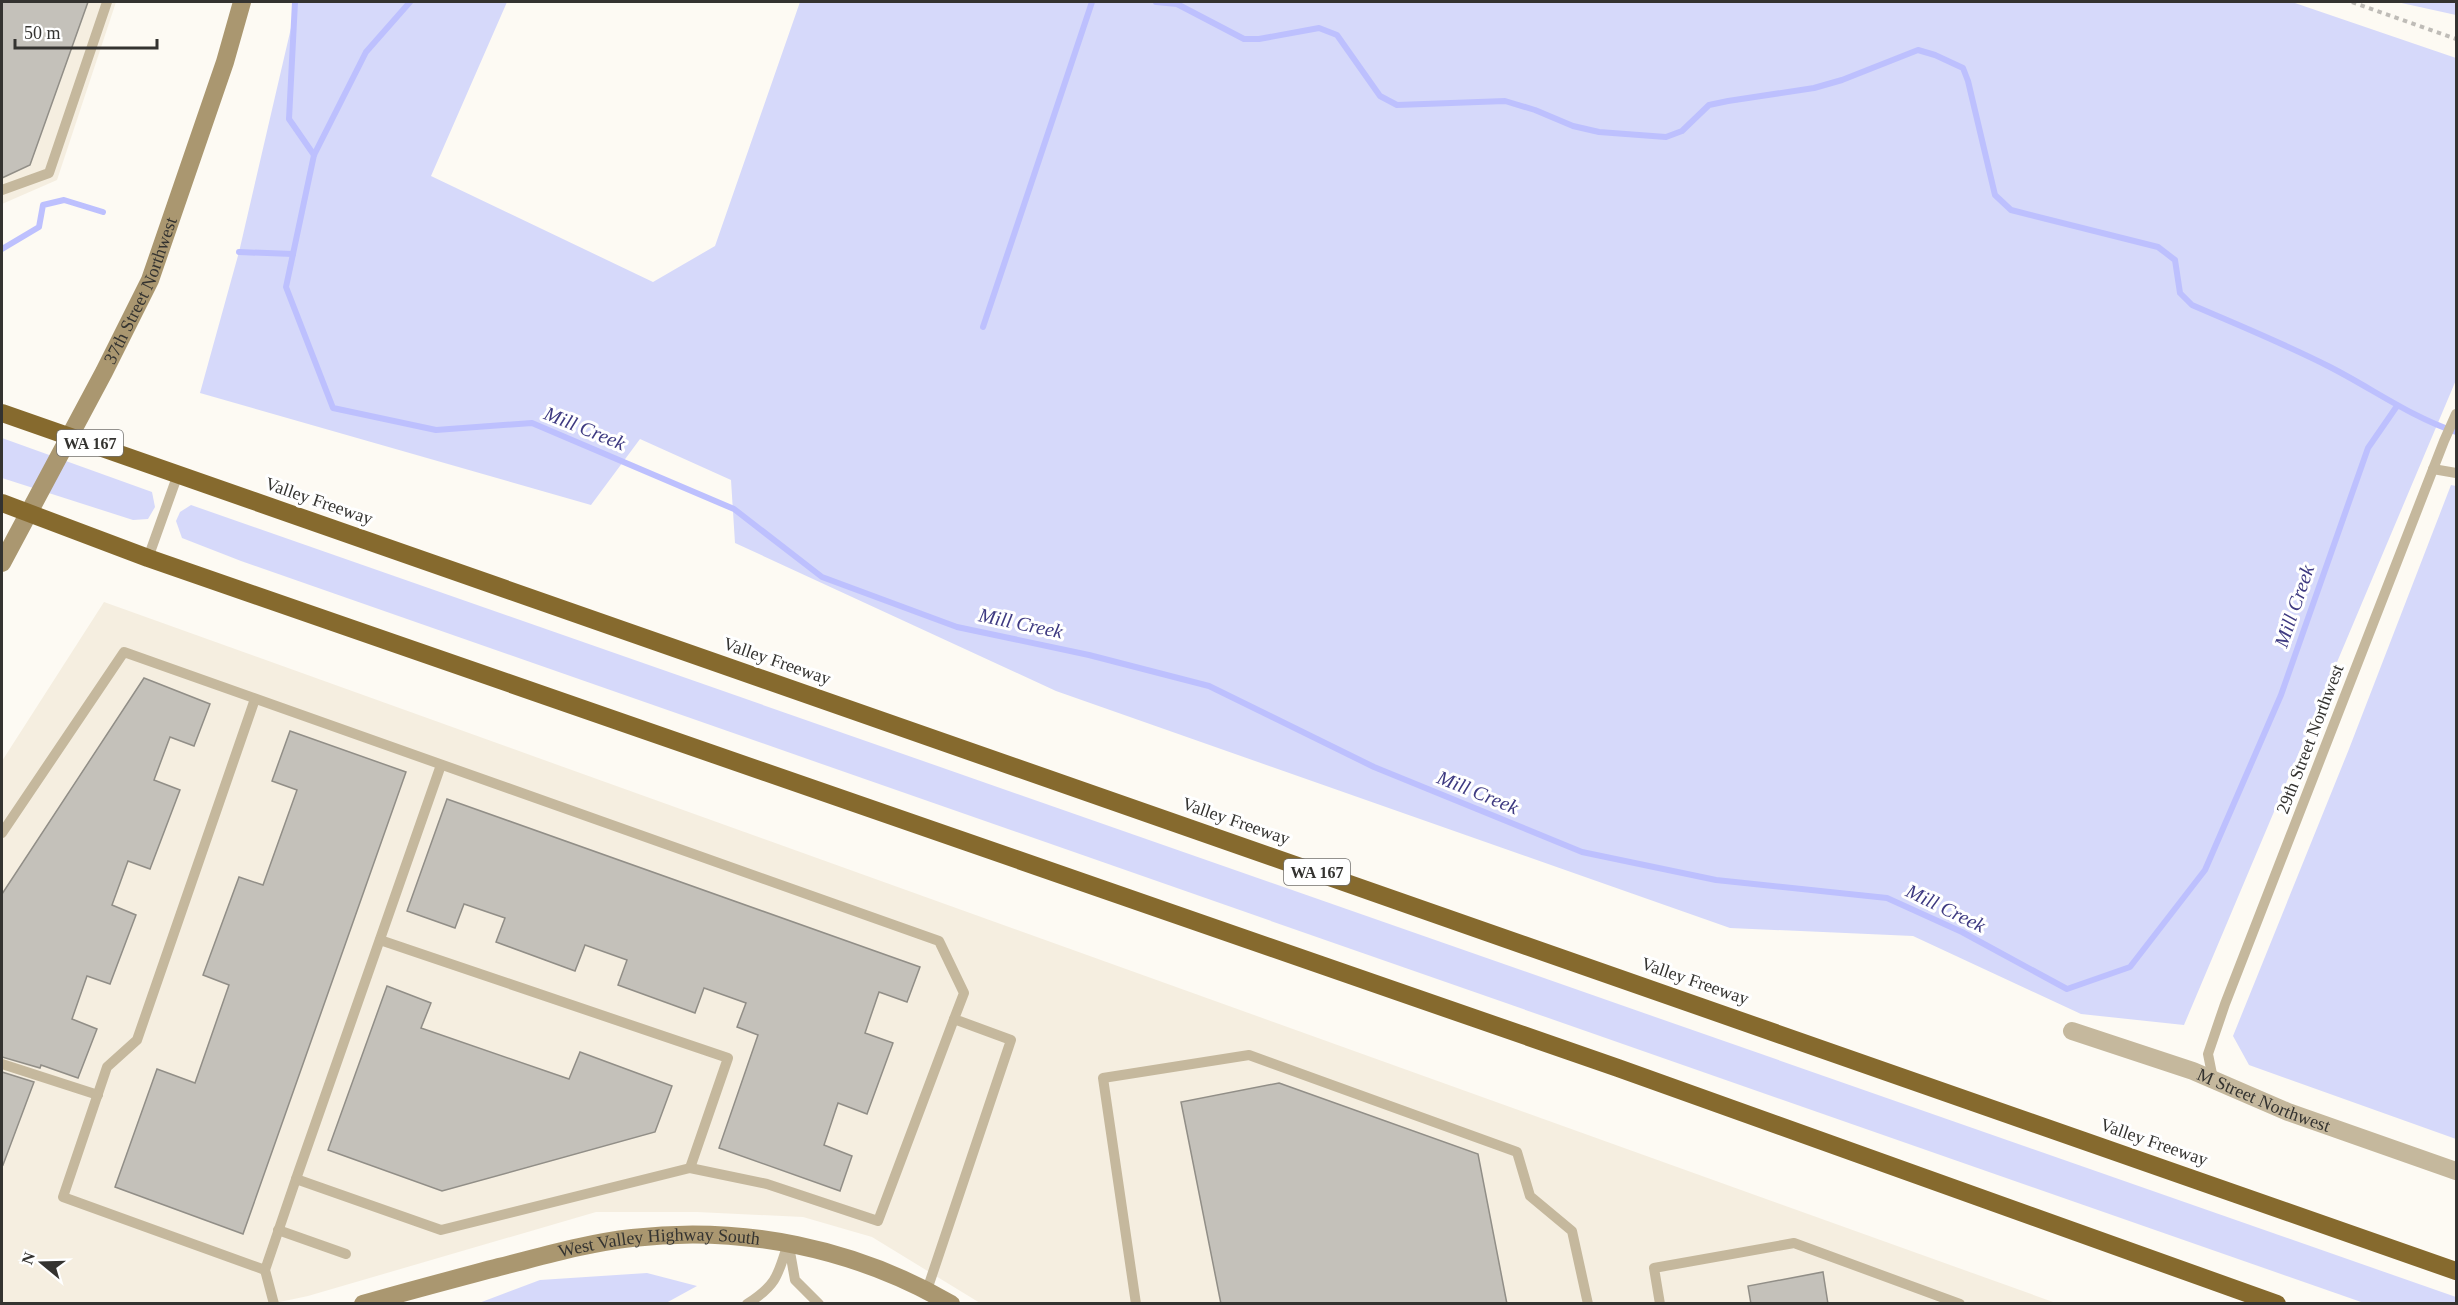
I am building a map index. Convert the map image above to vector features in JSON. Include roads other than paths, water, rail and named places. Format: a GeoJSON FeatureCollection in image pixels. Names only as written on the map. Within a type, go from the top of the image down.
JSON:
{"type":"FeatureCollection","features":[{"type":"Feature","properties":{"kind":"highway","name":"Valley Freeway"},"geometry":{"type":"LineString","coordinates":[[2,413],[2457,1271]]}},
{"type":"Feature","properties":{"kind":"highway"},"geometry":{"type":"LineString","coordinates":[[2,503],[148,558],[1618,1068],[2277,1304]]}},
{"type":"Feature","properties":{"kind":"main road","name":"37th Street Northwest"},"geometry":{"type":"LineString","coordinates":[[2,563],[104,372],[150,280],[218,83],[242,2]]}},
{"type":"Feature","properties":{"kind":"main road","name":"West Valley Highway South"},"geometry":{"type":"LineString","coordinates":[[363,1304],[560,1251],[631,1238],[706,1235],[756,1238],[788,1243],[871,1265],[927,1290],[951,1304]]}},
{"type":"Feature","properties":{"kind":"street","name":"M Street Northwest"},"geometry":{"type":"LineString","coordinates":[[2072,1031],[2213,1079],[2289,1112],[2457,1171]]}},
{"type":"Feature","properties":{"kind":"lane"},"geometry":{"type":"LineString","coordinates":[[2,190],[49,173],[107,2]]}},
{"type":"Feature","properties":{"kind":"lane","name":"29th Street Northwest"},"geometry":{"type":"LineString","coordinates":[[2213,1079],[2208,1054],[2225,1004],[2455,417]]}},
{"type":"Feature","properties":{"kind":"lane"},"geometry":{"type":"LineString","coordinates":[[2433,469],[2457,473]]}},
{"type":"Feature","properties":{"kind":"lane"},"geometry":{"type":"LineString","coordinates":[[148,558],[178,474]]}},
{"type":"Feature","properties":{"kind":"lane"},"geometry":{"type":"LineString","coordinates":[[2,833],[124,652],[939,941],[964,993],[878,1221],[767,1184],[690,1168],[441,1230],[296,1179]]}},
{"type":"Feature","properties":{"kind":"lane"},"geometry":{"type":"LineString","coordinates":[[255,699],[137,1040],[107,1067],[63,1197],[265,1270]]}},
{"type":"Feature","properties":{"kind":"lane"},"geometry":{"type":"LineString","coordinates":[[274,1304],[265,1270],[441,765]]}},
{"type":"Feature","properties":{"kind":"lane"},"geometry":{"type":"LineString","coordinates":[[380,940],[729,1058],[690,1168]]}},
{"type":"Feature","properties":{"kind":"lane"},"geometry":{"type":"LineString","coordinates":[[927,1290],[1011,1040],[954,1019]]}},
{"type":"Feature","properties":{"kind":"lane"},"geometry":{"type":"LineString","coordinates":[[1136,1304],[1103,1078],[1249,1055],[1517,1152],[1530,1196],[1572,1231],[1588,1304]]}},
{"type":"Feature","properties":{"kind":"lane"},"geometry":{"type":"LineString","coordinates":[[2,1064],[98,1095]]}},
{"type":"Feature","properties":{"kind":"lane"},"geometry":{"type":"LineString","coordinates":[[278,1230],[346,1254]]}},
{"type":"Feature","properties":{"kind":"lane"},"geometry":{"type":"LineString","coordinates":[[747,1304],[766,1291],[777,1278],[788,1243]]}},
{"type":"Feature","properties":{"kind":"lane"},"geometry":{"type":"LineString","coordinates":[[788,1243],[795,1280],[819,1304]]}},
{"type":"Feature","properties":{"kind":"lane"},"geometry":{"type":"LineString","coordinates":[[1660,1304],[1654,1268],[1794,1243],[1960,1304]]}},
{"type":"Feature","properties":{"kind":"waterway"},"geometry":{"type":"LineString","coordinates":[[295,2],[289,119],[314,155]]}},
{"type":"Feature","properties":{"kind":"waterway","name":"Mill Creek"},"geometry":{"type":"LineString","coordinates":[[410,2],[366,52],[314,155],[286,287],[333,408],[436,430],[532,423],[734,509],[822,577],[957,627],[1089,655],[1209,686],[1374,767],[1582,852],[1716,880],[1887,898],[1962,932],[2067,989],[2130,967],[2205,870],[2281,695],[2368,448],[2397,406]]}},
{"type":"Feature","properties":{"kind":"waterway"},"geometry":{"type":"LineString","coordinates":[[983,327],[1092,2]]}},
{"type":"Feature","properties":{"kind":"waterway"},"geometry":{"type":"LineString","coordinates":[[1156,2],[1177,4],[1244,39],[1259,39],[1319,28],[1337,35],[1380,96],[1397,105],[1505,101],[1535,110],[1573,126],[1599,132],[1666,137],[1682,131],[1709,105],[1814,88],[1842,80],[1918,50],[1935,55],[1963,68],[1995,195],[2011,210],[2158,247],[2175,260],[2180,293],[2192,305],[2313,359],[2346,375],[2408,411],[2456,432]]}},
{"type":"Feature","properties":{"kind":"waterway","name":"Mill Creek"},"geometry":{"type":"LineString","coordinates":[[2,249],[39,227],[43,205],[64,200],[103,212]]}},
{"type":"Feature","properties":{"kind":"waterway"},"geometry":{"type":"LineString","coordinates":[[239,252],[293,254]]}}]}
